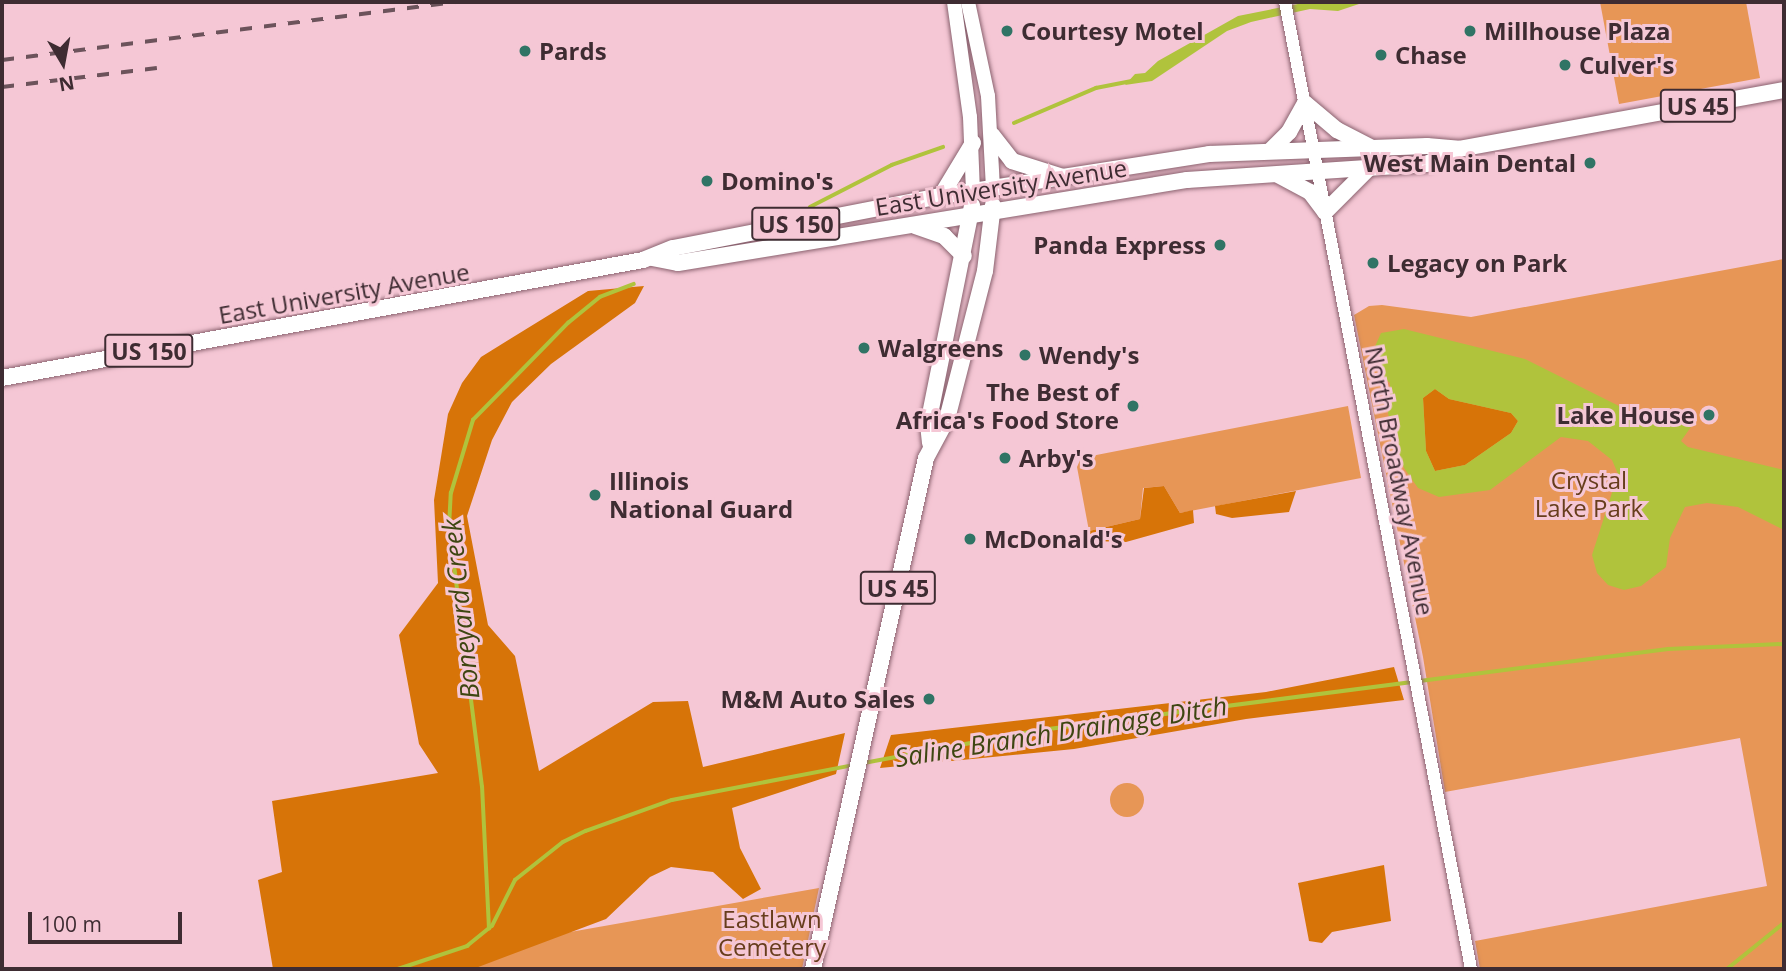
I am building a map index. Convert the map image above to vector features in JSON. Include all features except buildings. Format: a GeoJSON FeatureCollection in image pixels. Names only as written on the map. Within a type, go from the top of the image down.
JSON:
{"type":"FeatureCollection","features":[{"type":"Feature","properties":{"kind":"main road"},"geometry":{"type":"LineString","coordinates":[[954,2],[973,143],[973,191]]}},
{"type":"Feature","properties":{"kind":"main road"},"geometry":{"type":"LineString","coordinates":[[968,2],[992,135],[993,213]]}},
{"type":"Feature","properties":{"kind":"main road","name":"US 45"},"geometry":{"type":"LineString","coordinates":[[1314,149],[1459,149],[1784,90]]}},
{"type":"Feature","properties":{"kind":"main road"},"geometry":{"type":"LineString","coordinates":[[1270,151],[1289,132],[1305,103],[1337,130],[1371,148]]}},
{"type":"Feature","properties":{"kind":"main road"},"geometry":{"type":"LineString","coordinates":[[992,135],[1012,161],[1068,179]]}},
{"type":"Feature","properties":{"kind":"main road"},"geometry":{"type":"LineString","coordinates":[[941,196],[973,143]]}},
{"type":"Feature","properties":{"kind":"main road","name":"East University Avenue"},"geometry":{"type":"LineString","coordinates":[[2,378],[652,258],[673,248],[941,196],[1068,179],[1171,159],[1314,149]]}},
{"type":"Feature","properties":{"kind":"main road","name":"US 45"},"geometry":{"type":"LineString","coordinates":[[1318,171],[1426,164],[1459,149]]}},
{"type":"Feature","properties":{"kind":"main road"},"geometry":{"type":"LineString","coordinates":[[1272,173],[1303,187],[1325,212],[1368,169]]}},
{"type":"Feature","properties":{"kind":"main road","name":"East University Avenue"},"geometry":{"type":"LineString","coordinates":[[652,258],[678,263],[1187,180],[1318,171]]}},
{"type":"Feature","properties":{"kind":"main road","name":"US 45"},"geometry":{"type":"LineString","coordinates":[[813,969],[930,443],[928,424],[964,256],[973,191]]}},
{"type":"Feature","properties":{"kind":"main road","name":"US 45"},"geometry":{"type":"LineString","coordinates":[[930,443],[947,419],[955,391],[985,271],[993,213]]}},
{"type":"Feature","properties":{"kind":"main road"},"geometry":{"type":"LineString","coordinates":[[913,225],[944,236],[964,256]]}},
{"type":"Feature","properties":{"kind":"street","name":"North Broadway Avenue"},"geometry":{"type":"LineString","coordinates":[[1285,2],[1414,659],[1471,969]]}},
{"type":"Feature","properties":{"kind":"green space"},"geometry":{"type":"Polygon","coordinates":[[[1600,2],[1746,2],[1760,78],[1619,104],[1600,2]]]}},
{"type":"Feature","properties":{"kind":"green space","name":"Crystal Lake Park"},"geometry":{"type":"Polygon","coordinates":[[[1784,259],[1784,969],[1480,969],[1475,941],[1767,886],[1740,738],[1445,792],[1423,657],[1354,315],[1369,306],[1382,305],[1471,317],[1784,259]]]}},
{"type":"Feature","properties":{"kind":"green space"},"geometry":{"type":"Polygon","coordinates":[[[1348,406],[1361,478],[1180,513],[1164,486],[1143,488],[1140,519],[1089,531],[1077,467],[1081,458],[1348,406]]]}},
{"type":"Feature","properties":{"kind":"green space"},"geometry":{"type":"Polygon","coordinates":[[[1127,783],[1139,788],[1144,800],[1139,812],[1127,817],[1115,812],[1110,800],[1115,788],[1127,783]]]}},
{"type":"Feature","properties":{"kind":"green space","name":"Eastlawn Cemetery"},"geometry":{"type":"Polygon","coordinates":[[[819,888],[802,969],[358,969],[366,968],[819,888]]]}},
{"type":"Feature","properties":{"kind":"shaded area"},"geometry":{"type":"Polygon","coordinates":[[[1308,2],[1365,2],[1338,11],[1310,9],[1251,22],[1227,31],[1152,81],[1125,85],[1135,74],[1145,73],[1158,61],[1238,16],[1308,2]]]}},
{"type":"Feature","properties":{"kind":"shaded area"},"geometry":{"type":"Polygon","coordinates":[[[644,286],[635,303],[551,364],[512,402],[492,440],[467,516],[488,625],[515,656],[539,771],[653,702],[688,701],[703,767],[845,733],[836,774],[732,808],[740,848],[761,889],[743,899],[713,872],[671,867],[650,877],[606,919],[473,969],[273,969],[258,880],[282,872],[272,801],[438,773],[419,744],[399,635],[438,583],[434,500],[448,414],[462,383],[481,357],[588,291],[644,286]]]}},
{"type":"Feature","properties":{"kind":"shaded area"},"geometry":{"type":"Polygon","coordinates":[[[1404,329],[1525,359],[1647,420],[1686,411],[1691,427],[1681,441],[1688,447],[1784,470],[1784,530],[1738,507],[1707,503],[1685,507],[1670,538],[1666,567],[1641,586],[1624,590],[1608,585],[1597,573],[1592,555],[1618,474],[1612,460],[1588,441],[1561,437],[1490,490],[1439,497],[1418,488],[1404,468],[1395,442],[1388,413],[1390,383],[1379,373],[1373,351],[1381,333],[1404,329]],[[1435,389],[1423,398],[1426,451],[1435,471],[1465,465],[1511,433],[1518,421],[1511,413],[1449,399],[1435,389]]]}},
{"type":"Feature","properties":{"kind":"shaded area"},"geometry":{"type":"Polygon","coordinates":[[[1435,389],[1449,399],[1511,413],[1518,421],[1511,433],[1465,465],[1435,471],[1426,451],[1423,398],[1435,389]]]}},
{"type":"Feature","properties":{"kind":"shaded area"},"geometry":{"type":"Polygon","coordinates":[[[1164,486],[1180,513],[1193,510],[1194,523],[1126,542],[1091,541],[1089,531],[1140,519],[1144,488],[1164,486]]]}},
{"type":"Feature","properties":{"kind":"shaded area"},"geometry":{"type":"Polygon","coordinates":[[[1296,491],[1289,512],[1232,518],[1216,514],[1215,506],[1296,491]]]}},
{"type":"Feature","properties":{"kind":"shaded area"},"geometry":{"type":"Polygon","coordinates":[[[1394,667],[1404,700],[1246,719],[1074,749],[880,768],[891,735],[1266,692],[1394,667]]]}},
{"type":"Feature","properties":{"kind":"shaded area"},"geometry":{"type":"Polygon","coordinates":[[[1384,865],[1391,921],[1332,932],[1322,943],[1309,941],[1298,883],[1384,865]]]}},
{"type":"Feature","properties":{"kind":"waterway","name":"Boneyard Creek"},"geometry":{"type":"LineString","coordinates":[[1014,123],[1096,88],[1131,81]]}},
{"type":"Feature","properties":{"kind":"waterway","name":"Boneyard Creek"},"geometry":{"type":"LineString","coordinates":[[810,207],[892,165],[943,147]]}},
{"type":"Feature","properties":{"kind":"waterway","name":"Boneyard Creek"},"geometry":{"type":"LineString","coordinates":[[489,929],[482,787],[449,527],[451,493],[473,420],[568,323],[600,297],[634,284]]}},
{"type":"Feature","properties":{"kind":"waterway","name":"Saline Branch Drainage Ditch"},"geometry":{"type":"LineString","coordinates":[[864,763],[1041,730],[1668,649],[1784,644]]}},
{"type":"Feature","properties":{"kind":"waterway","name":"Saline Branch Drainage Ditch"},"geometry":{"type":"LineString","coordinates":[[398,969],[467,946],[492,926],[515,880],[563,842],[586,831],[672,800],[853,765]]}},
{"type":"Feature","properties":{"kind":"waterway","name":"Saline Branch Drainage Ditch"},"geometry":{"type":"LineString","coordinates":[[1727,969],[1784,923]]}},
{"type":"Feature","properties":{"kind":"railway"},"geometry":{"type":"LineString","coordinates":[[2,60],[455,2]]}},
{"type":"Feature","properties":{"kind":"railway"},"geometry":{"type":"LineString","coordinates":[[2,87],[157,68]]}},
{"type":"Feature","properties":{"kind":"place","name":"Courtesy Motel"},"geometry":{"type":"Point","coordinates":[1007,31]}},
{"type":"Feature","properties":{"kind":"place","name":"Millhouse Plaza"},"geometry":{"type":"Point","coordinates":[1470,31]}},
{"type":"Feature","properties":{"kind":"place","name":"Pards"},"geometry":{"type":"Point","coordinates":[525,51]}},
{"type":"Feature","properties":{"kind":"place","name":"Chase"},"geometry":{"type":"Point","coordinates":[1381,55]}},
{"type":"Feature","properties":{"kind":"place","name":"Culver's"},"geometry":{"type":"Point","coordinates":[1565,65]}},
{"type":"Feature","properties":{"kind":"place","name":"West Main Dental"},"geometry":{"type":"Point","coordinates":[1590,163]}},
{"type":"Feature","properties":{"kind":"place","name":"Domino's"},"geometry":{"type":"Point","coordinates":[707,181]}},
{"type":"Feature","properties":{"kind":"place","name":"Panda Express"},"geometry":{"type":"Point","coordinates":[1220,245]}},
{"type":"Feature","properties":{"kind":"place","name":"Legacy on Park"},"geometry":{"type":"Point","coordinates":[1373,263]}},
{"type":"Feature","properties":{"kind":"place","name":"Walgreens"},"geometry":{"type":"Point","coordinates":[864,348]}},
{"type":"Feature","properties":{"kind":"place","name":"Wendy's"},"geometry":{"type":"Point","coordinates":[1025,355]}},
{"type":"Feature","properties":{"kind":"place","name":"The Best of Africa's Food Store"},"geometry":{"type":"Point","coordinates":[1133,406]}},
{"type":"Feature","properties":{"kind":"place","name":"Lake House"},"geometry":{"type":"Point","coordinates":[1709,415]}},
{"type":"Feature","properties":{"kind":"place","name":"Arby's"},"geometry":{"type":"Point","coordinates":[1005,458]}},
{"type":"Feature","properties":{"kind":"place","name":"Illinois National Guard"},"geometry":{"type":"Point","coordinates":[595,495]}},
{"type":"Feature","properties":{"kind":"place","name":"McDonald's"},"geometry":{"type":"Point","coordinates":[970,539]}},
{"type":"Feature","properties":{"kind":"place","name":"M&M Auto Sales"},"geometry":{"type":"Point","coordinates":[929,699]}}]}
